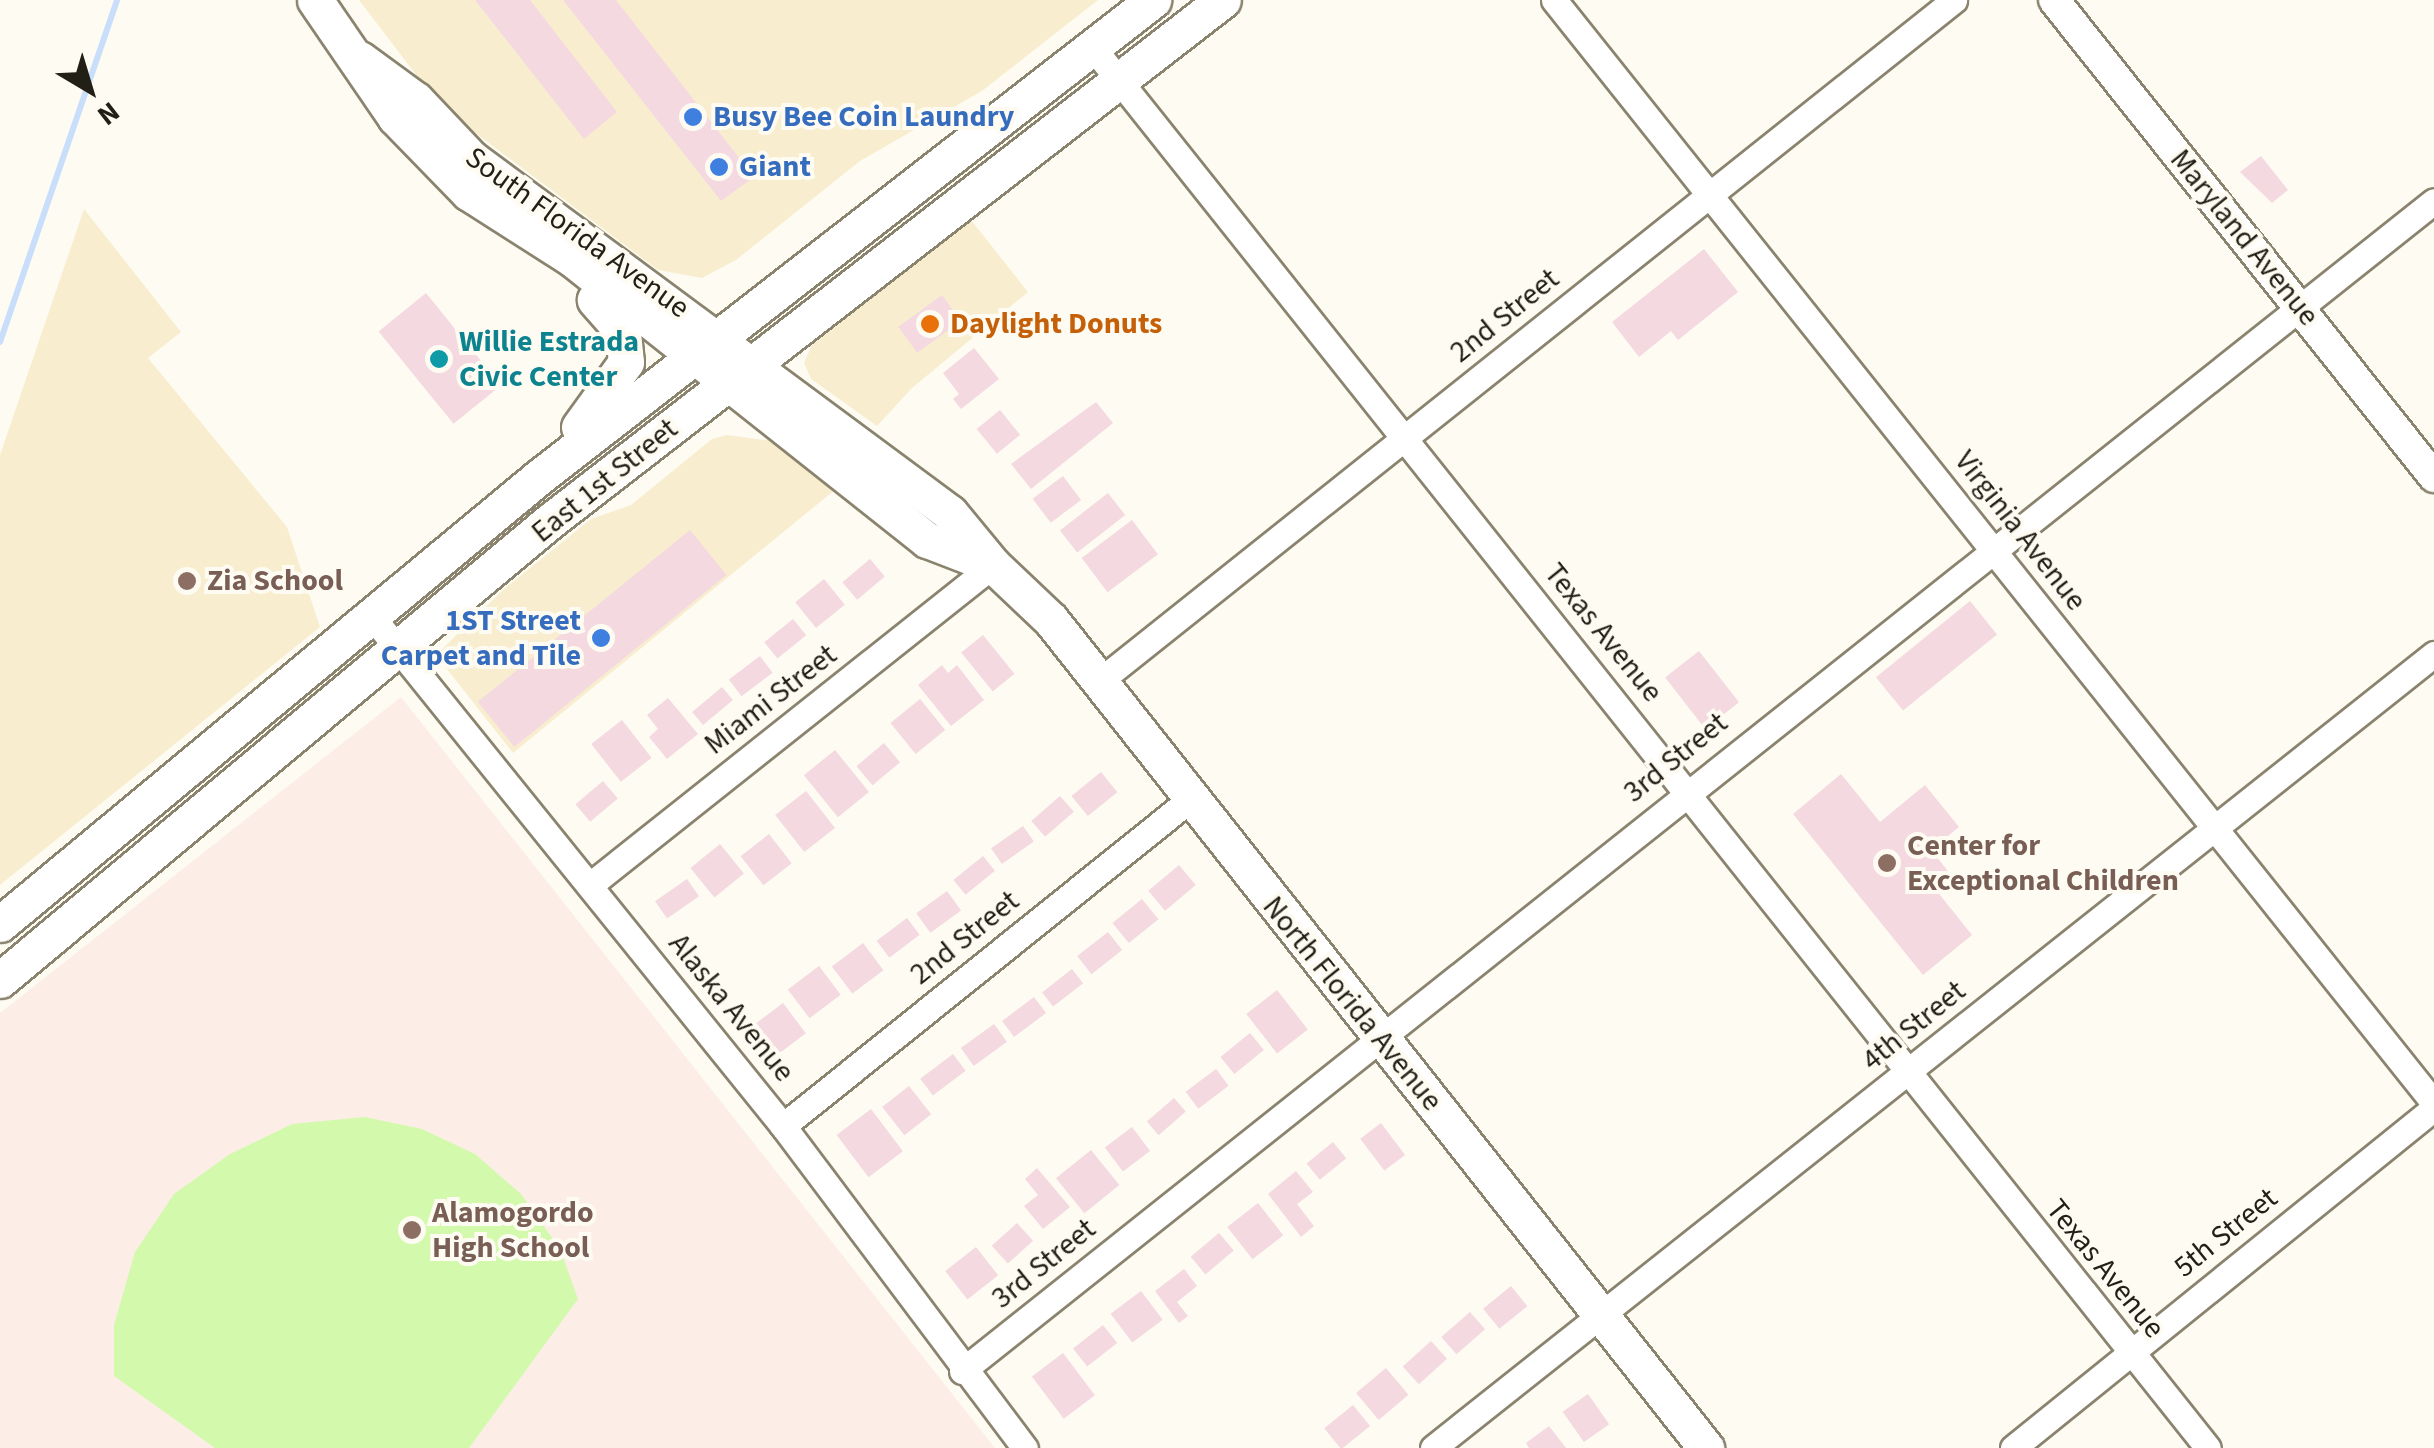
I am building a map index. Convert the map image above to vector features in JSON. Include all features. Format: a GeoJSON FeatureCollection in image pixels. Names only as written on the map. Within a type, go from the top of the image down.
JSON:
{"type":"FeatureCollection","features":[{"type":"Feature","properties":{"kind":"main road","name":"South Florida Avenue"},"geometry":{"type":"LineString","coordinates":[[314,0],[360,59],[396,117],[469,194],[703,346],[754,362]]}},
{"type":"Feature","properties":{"kind":"main road","name":"East 1st Street"},"geometry":{"type":"LineString","coordinates":[[0,924],[374,619],[539,477],[1153,0]]}},
{"type":"Feature","properties":{"kind":"main road","name":"East 1st Street"},"geometry":{"type":"LineString","coordinates":[[0,980],[402,651],[550,522],[1223,0]]}},
{"type":"Feature","properties":{"kind":"main road","name":"South Florida Avenue"},"geometry":{"type":"LineString","coordinates":[[360,59],[416,100],[471,158],[703,346]]}},
{"type":"Feature","properties":{"kind":"main road"},"geometry":{"type":"LineString","coordinates":[[469,194],[503,229],[570,276],[624,332],[626,362],[539,477]]}},
{"type":"Feature","properties":{"kind":"main road","name":"North Florida Avenue"},"geometry":{"type":"LineString","coordinates":[[703,346],[726,384],[927,540],[992,565]]}},
{"type":"Feature","properties":{"kind":"main road","name":"North Florida Avenue"},"geometry":{"type":"LineString","coordinates":[[754,362],[950,513],[992,565],[1051,620],[1188,801],[1706,1448]]}},
{"type":"Feature","properties":{"kind":"street","name":"Virginia Avenue"},"geometry":{"type":"LineString","coordinates":[[1554,0],[2434,1106]]}},
{"type":"Feature","properties":{"kind":"street","name":"2nd Street"},"geometry":{"type":"LineString","coordinates":[[1097,683],[1954,0]]}},
{"type":"Feature","properties":{"kind":"street","name":"Maryland Avenue"},"geometry":{"type":"LineString","coordinates":[[2054,0],[2434,477]]}},
{"type":"Feature","properties":{"kind":"street","name":"Texas Avenue"},"geometry":{"type":"LineString","coordinates":[[1094,49],[1687,790],[1906,1074],[2208,1448]]}},
{"type":"Feature","properties":{"kind":"street","name":"3rd Street"},"geometry":{"type":"LineString","coordinates":[[962,1371],[1687,790],[2434,201]]}},
{"type":"Feature","properties":{"kind":"street","name":"Miami Street"},"geometry":{"type":"LineString","coordinates":[[590,885],[992,565]]}},
{"type":"Feature","properties":{"kind":"street","name":"Alaska Avenue"},"geometry":{"type":"LineString","coordinates":[[374,619],[783,1126],[962,1371],[1024,1448]]}},
{"type":"Feature","properties":{"kind":"street","name":"4th Street"},"geometry":{"type":"LineString","coordinates":[[1433,1448],[2434,654]]}},
{"type":"Feature","properties":{"kind":"street","name":"2nd Street"},"geometry":{"type":"LineString","coordinates":[[783,1126],[1188,801]]}},
{"type":"Feature","properties":{"kind":"street","name":"5th Street"},"geometry":{"type":"LineString","coordinates":[[2013,1448],[2434,1106]]}},
{"type":"Feature","properties":{"kind":"shaded area"},"geometry":{"type":"Polygon","coordinates":[[[359,0],[1098,0],[982,91],[860,161],[736,260],[702,278],[658,270],[474,132],[420,80],[359,0]]]}},
{"type":"Feature","properties":{"kind":"shaded area"},"geometry":{"type":"Polygon","coordinates":[[[84,209],[181,332],[148,358],[287,527],[320,627],[0,885],[0,455],[84,209]]]}},
{"type":"Feature","properties":{"kind":"shaded area"},"geometry":{"type":"Polygon","coordinates":[[[971,220],[1028,292],[912,388],[877,426],[811,379],[804,363],[812,345],[971,220]]]}},
{"type":"Feature","properties":{"kind":"shaded area"},"geometry":{"type":"Polygon","coordinates":[[[727,435],[780,442],[836,489],[513,753],[436,655],[504,589],[591,519],[631,505],[712,439],[727,435]]]}},
{"type":"Feature","properties":{"kind":"shaded area","name":"Alamogordo High School"},"geometry":{"type":"Polygon","coordinates":[[[401,697],[995,1448],[0,1448],[0,1013],[401,697]]]}},
{"type":"Feature","properties":{"kind":"green space"},"geometry":{"type":"Polygon","coordinates":[[[365,1117],[422,1129],[475,1154],[521,1194],[560,1249],[578,1299],[469,1448],[215,1448],[114,1376],[114,1325],[135,1252],[174,1194],[230,1154],[292,1124],[365,1117]]]}},
{"type":"Feature","properties":{"kind":"building"},"geometry":{"type":"Polygon","coordinates":[[[475,0],[530,0],[617,112],[584,139],[475,0]]]}},
{"type":"Feature","properties":{"kind":"building"},"geometry":{"type":"Polygon","coordinates":[[[563,0],[616,0],[754,177],[721,201],[563,0]]]}},
{"type":"Feature","properties":{"kind":"building"},"geometry":{"type":"Polygon","coordinates":[[[2261,156],[2288,190],[2272,203],[2240,172],[2261,156]]]}},
{"type":"Feature","properties":{"kind":"building"},"geometry":{"type":"Polygon","coordinates":[[[1704,249],[1738,292],[1678,340],[1671,331],[1639,357],[1612,322],[1704,249]]]}},
{"type":"Feature","properties":{"kind":"building","name":"Willie Estrada Civic Center"},"geometry":{"type":"Polygon","coordinates":[[[426,293],[501,385],[453,424],[379,331],[426,293]]]}},
{"type":"Feature","properties":{"kind":"building","name":"Daylight Donuts"},"geometry":{"type":"Polygon","coordinates":[[[942,295],[961,321],[917,353],[898,327],[942,295]]]}},
{"type":"Feature","properties":{"kind":"building"},"geometry":{"type":"Polygon","coordinates":[[[974,348],[999,379],[961,409],[953,399],[959,394],[943,373],[974,348]]]}},
{"type":"Feature","properties":{"kind":"building"},"geometry":{"type":"Polygon","coordinates":[[[1096,402],[1113,423],[1031,489],[1011,464],[1096,402]]]}},
{"type":"Feature","properties":{"kind":"building"},"geometry":{"type":"Polygon","coordinates":[[[1000,410],[1020,435],[997,454],[977,429],[1000,410]]]}},
{"type":"Feature","properties":{"kind":"building"},"geometry":{"type":"Polygon","coordinates":[[[1063,476],[1081,500],[1051,523],[1033,499],[1063,476]]]}},
{"type":"Feature","properties":{"kind":"building"},"geometry":{"type":"Polygon","coordinates":[[[1108,493],[1125,515],[1077,553],[1060,531],[1108,493]]]}},
{"type":"Feature","properties":{"kind":"building"},"geometry":{"type":"Polygon","coordinates":[[[1132,520],[1158,554],[1108,592],[1082,558],[1132,520]]]}},
{"type":"Feature","properties":{"kind":"building","name":"1ST Street Carpet and Tile"},"geometry":{"type":"Polygon","coordinates":[[[690,530],[727,575],[514,747],[478,702],[690,530]]]}},
{"type":"Feature","properties":{"kind":"building"},"geometry":{"type":"Polygon","coordinates":[[[870,559],[885,577],[857,600],[842,582],[870,559]]]}},
{"type":"Feature","properties":{"kind":"building"},"geometry":{"type":"Polygon","coordinates":[[[824,579],[845,605],[816,628],[795,602],[824,579]]]}},
{"type":"Feature","properties":{"kind":"building"},"geometry":{"type":"Polygon","coordinates":[[[1970,601],[1997,634],[1903,711],[1876,677],[1970,601]]]}},
{"type":"Feature","properties":{"kind":"building"},"geometry":{"type":"Polygon","coordinates":[[[793,619],[806,635],[777,659],[764,642],[793,619]]]}},
{"type":"Feature","properties":{"kind":"building"},"geometry":{"type":"Polygon","coordinates":[[[983,635],[1014,674],[993,691],[961,653],[983,635]]]}},
{"type":"Feature","properties":{"kind":"building"},"geometry":{"type":"Polygon","coordinates":[[[1699,651],[1739,702],[1705,729],[1665,677],[1699,651]]]}},
{"type":"Feature","properties":{"kind":"building"},"geometry":{"type":"Polygon","coordinates":[[[760,656],[773,673],[741,696],[729,679],[760,656]]]}},
{"type":"Feature","properties":{"kind":"building"},"geometry":{"type":"Polygon","coordinates":[[[942,665],[948,673],[957,665],[984,700],[951,726],[918,685],[942,665]]]}},
{"type":"Feature","properties":{"kind":"building"},"geometry":{"type":"Polygon","coordinates":[[[722,687],[733,700],[703,725],[692,712],[722,687]]]}},
{"type":"Feature","properties":{"kind":"building"},"geometry":{"type":"Polygon","coordinates":[[[668,698],[698,734],[667,759],[649,737],[658,729],[647,715],[668,698]]]}},
{"type":"Feature","properties":{"kind":"building"},"geometry":{"type":"Polygon","coordinates":[[[920,699],[945,730],[916,754],[890,723],[920,699]]]}},
{"type":"Feature","properties":{"kind":"building"},"geometry":{"type":"Polygon","coordinates":[[[622,720],[652,758],[621,782],[591,744],[622,720]]]}},
{"type":"Feature","properties":{"kind":"building"},"geometry":{"type":"Polygon","coordinates":[[[884,743],[900,762],[872,785],[856,766],[884,743]]]}},
{"type":"Feature","properties":{"kind":"building"},"geometry":{"type":"Polygon","coordinates":[[[835,750],[869,792],[838,817],[804,775],[835,750]]]}},
{"type":"Feature","properties":{"kind":"building"},"geometry":{"type":"Polygon","coordinates":[[[1101,772],[1117,792],[1088,816],[1071,796],[1101,772]]]}},
{"type":"Feature","properties":{"kind":"building","name":"Center for Exceptional Children"},"geometry":{"type":"Polygon","coordinates":[[[1841,774],[1880,822],[1925,785],[1959,827],[1931,850],[1952,876],[1936,890],[1972,935],[1923,975],[1793,814],[1841,774]]]}},
{"type":"Feature","properties":{"kind":"building"},"geometry":{"type":"Polygon","coordinates":[[[603,781],[618,799],[590,822],[575,804],[603,781]]]}},
{"type":"Feature","properties":{"kind":"building"},"geometry":{"type":"Polygon","coordinates":[[[806,791],[835,828],[804,852],[775,815],[806,791]]]}},
{"type":"Feature","properties":{"kind":"building"},"geometry":{"type":"Polygon","coordinates":[[[1060,796],[1074,812],[1045,837],[1031,821],[1060,796]]]}},
{"type":"Feature","properties":{"kind":"building"},"geometry":{"type":"Polygon","coordinates":[[[1023,826],[1034,842],[1002,864],[991,848],[1023,826]]]}},
{"type":"Feature","properties":{"kind":"building"},"geometry":{"type":"Polygon","coordinates":[[[769,834],[792,863],[763,885],[741,856],[769,834]]]}},
{"type":"Feature","properties":{"kind":"building"},"geometry":{"type":"Polygon","coordinates":[[[720,844],[744,874],[714,897],[690,868],[720,844]]]}},
{"type":"Feature","properties":{"kind":"building"},"geometry":{"type":"Polygon","coordinates":[[[983,856],[995,871],[965,895],[953,880],[983,856]]]}},
{"type":"Feature","properties":{"kind":"building"},"geometry":{"type":"Polygon","coordinates":[[[1179,865],[1196,885],[1165,911],[1148,891],[1179,865]]]}},
{"type":"Feature","properties":{"kind":"building"},"geometry":{"type":"Polygon","coordinates":[[[687,879],[699,896],[667,919],[655,901],[687,879]]]}},
{"type":"Feature","properties":{"kind":"building"},"geometry":{"type":"Polygon","coordinates":[[[947,891],[961,910],[930,933],[916,913],[947,891]]]}},
{"type":"Feature","properties":{"kind":"building"},"geometry":{"type":"Polygon","coordinates":[[[1142,899],[1158,919],[1129,943],[1112,923],[1142,899]]]}},
{"type":"Feature","properties":{"kind":"building"},"geometry":{"type":"Polygon","coordinates":[[[907,918],[920,935],[889,958],[877,941],[907,918]]]}},
{"type":"Feature","properties":{"kind":"building"},"geometry":{"type":"Polygon","coordinates":[[[1108,932],[1122,950],[1091,974],[1077,956],[1108,932]]]}},
{"type":"Feature","properties":{"kind":"building"},"geometry":{"type":"Polygon","coordinates":[[[863,943],[883,970],[852,994],[832,966],[863,943]]]}},
{"type":"Feature","properties":{"kind":"building"},"geometry":{"type":"Polygon","coordinates":[[[819,966],[841,995],[810,1018],[788,989],[819,966]]]}},
{"type":"Feature","properties":{"kind":"building"},"geometry":{"type":"Polygon","coordinates":[[[1072,969],[1083,983],[1053,1007],[1042,992],[1072,969]]]}},
{"type":"Feature","properties":{"kind":"building"},"geometry":{"type":"Polygon","coordinates":[[[1277,990],[1308,1029],[1277,1053],[1246,1014],[1277,990]]]}},
{"type":"Feature","properties":{"kind":"building"},"geometry":{"type":"Polygon","coordinates":[[[1034,997],[1046,1013],[1014,1037],[1002,1021],[1034,997]]]}},
{"type":"Feature","properties":{"kind":"building"},"geometry":{"type":"Polygon","coordinates":[[[783,1003],[806,1033],[775,1057],[752,1026],[783,1003]]]}},
{"type":"Feature","properties":{"kind":"building"},"geometry":{"type":"Polygon","coordinates":[[[994,1024],[1007,1042],[974,1066],[961,1048],[994,1024]]]}},
{"type":"Feature","properties":{"kind":"building"},"geometry":{"type":"Polygon","coordinates":[[[1250,1033],[1264,1050],[1234,1074],[1220,1057],[1250,1033]]]}},
{"type":"Feature","properties":{"kind":"building"},"geometry":{"type":"Polygon","coordinates":[[[953,1054],[966,1071],[933,1095],[920,1079],[953,1054]]]}},
{"type":"Feature","properties":{"kind":"building"},"geometry":{"type":"Polygon","coordinates":[[[1216,1069],[1229,1086],[1198,1109],[1186,1092],[1216,1069]]]}},
{"type":"Feature","properties":{"kind":"building"},"geometry":{"type":"Polygon","coordinates":[[[909,1086],[931,1114],[904,1135],[882,1107],[909,1086]]]}},
{"type":"Feature","properties":{"kind":"building"},"geometry":{"type":"Polygon","coordinates":[[[1174,1098],[1186,1112],[1159,1135],[1147,1122],[1174,1098]]]}},
{"type":"Feature","properties":{"kind":"building"},"geometry":{"type":"Polygon","coordinates":[[[871,1109],[903,1151],[869,1177],[837,1135],[871,1109]]]}},
{"type":"Feature","properties":{"kind":"building"},"geometry":{"type":"Polygon","coordinates":[[[1381,1123],[1405,1155],[1384,1171],[1360,1139],[1381,1123]]]}},
{"type":"Feature","properties":{"kind":"building"},"geometry":{"type":"Polygon","coordinates":[[[1132,1127],[1150,1151],[1123,1171],[1105,1147],[1132,1127]]]}},
{"type":"Feature","properties":{"kind":"building"},"geometry":{"type":"Polygon","coordinates":[[[1333,1142],[1346,1158],[1320,1180],[1307,1163],[1333,1142]]]}},
{"type":"Feature","properties":{"kind":"building"},"geometry":{"type":"Polygon","coordinates":[[[1091,1150],[1119,1185],[1084,1213],[1056,1178],[1091,1150]]]}},
{"type":"Feature","properties":{"kind":"building"},"geometry":{"type":"Polygon","coordinates":[[[1037,1168],[1070,1207],[1043,1229],[1024,1206],[1038,1195],[1025,1179],[1037,1168]]]}},
{"type":"Feature","properties":{"kind":"building"},"geometry":{"type":"Polygon","coordinates":[[[1296,1171],[1313,1192],[1297,1204],[1314,1226],[1301,1237],[1268,1194],[1296,1171]]]}},
{"type":"Feature","properties":{"kind":"building"},"geometry":{"type":"Polygon","coordinates":[[[1258,1203],[1283,1235],[1253,1259],[1227,1227],[1258,1203]]]}},
{"type":"Feature","properties":{"kind":"building"},"geometry":{"type":"Polygon","coordinates":[[[1017,1223],[1033,1241],[1008,1264],[992,1246],[1017,1223]]]}},
{"type":"Feature","properties":{"kind":"building"},"geometry":{"type":"Polygon","coordinates":[[[1219,1233],[1234,1251],[1205,1274],[1191,1257],[1219,1233]]]}},
{"type":"Feature","properties":{"kind":"building"},"geometry":{"type":"Polygon","coordinates":[[[976,1247],[998,1275],[967,1299],[945,1271],[976,1247]]]}},
{"type":"Feature","properties":{"kind":"building"},"geometry":{"type":"Polygon","coordinates":[[[1184,1269],[1197,1286],[1177,1302],[1188,1316],[1179,1323],[1155,1291],[1184,1269]]]}},
{"type":"Feature","properties":{"kind":"building"},"geometry":{"type":"Polygon","coordinates":[[[1511,1286],[1527,1306],[1499,1329],[1483,1309],[1511,1286]]]}},
{"type":"Feature","properties":{"kind":"building"},"geometry":{"type":"Polygon","coordinates":[[[1141,1291],[1163,1320],[1132,1343],[1111,1314],[1141,1291]]]}},
{"type":"Feature","properties":{"kind":"building"},"geometry":{"type":"Polygon","coordinates":[[[1470,1312],[1485,1329],[1456,1354],[1441,1337],[1470,1312]]]}},
{"type":"Feature","properties":{"kind":"building"},"geometry":{"type":"Polygon","coordinates":[[[1103,1325],[1117,1343],[1087,1367],[1073,1348],[1103,1325]]]}},
{"type":"Feature","properties":{"kind":"building"},"geometry":{"type":"Polygon","coordinates":[[[1431,1341],[1447,1359],[1419,1384],[1403,1366],[1431,1341]]]}},
{"type":"Feature","properties":{"kind":"building"},"geometry":{"type":"Polygon","coordinates":[[[1063,1353],[1095,1395],[1064,1419],[1032,1376],[1063,1353]]]}},
{"type":"Feature","properties":{"kind":"building"},"geometry":{"type":"Polygon","coordinates":[[[1386,1368],[1408,1395],[1379,1420],[1356,1393],[1386,1368]]]}},
{"type":"Feature","properties":{"kind":"building"},"geometry":{"type":"Polygon","coordinates":[[[1588,1394],[1609,1424],[1584,1442],[1563,1412],[1588,1394]]]}},
{"type":"Feature","properties":{"kind":"building"},"geometry":{"type":"Polygon","coordinates":[[[1353,1405],[1370,1426],[1343,1448],[1324,1428],[1353,1405]]]}},
{"type":"Feature","properties":{"kind":"building"},"geometry":{"type":"Polygon","coordinates":[[[1549,1426],[1566,1448],[1529,1448],[1526,1443],[1549,1426]]]}},
{"type":"Feature","properties":{"kind":"waterway"},"geometry":{"type":"LineString","coordinates":[[0,342],[117,0]]}},
{"type":"Feature","properties":{"kind":"place","name":"Busy Bee Coin Laundry"},"geometry":{"type":"Point","coordinates":[693,117]}},
{"type":"Feature","properties":{"kind":"place","name":"Giant"},"geometry":{"type":"Point","coordinates":[719,167]}},
{"type":"Feature","properties":{"kind":"place","name":"Daylight Donuts"},"geometry":{"type":"Point","coordinates":[930,324]}},
{"type":"Feature","properties":{"kind":"place","name":"Willie Estrada Civic Center"},"geometry":{"type":"Point","coordinates":[439,359]}},
{"type":"Feature","properties":{"kind":"place","name":"Zia School"},"geometry":{"type":"Point","coordinates":[187,581]}},
{"type":"Feature","properties":{"kind":"place","name":"1ST Street Carpet and Tile"},"geometry":{"type":"Point","coordinates":[601,638]}},
{"type":"Feature","properties":{"kind":"place","name":"Center for Exceptional Children"},"geometry":{"type":"Point","coordinates":[1887,863]}},
{"type":"Feature","properties":{"kind":"place","name":"Alamogordo High School"},"geometry":{"type":"Point","coordinates":[412,1230]}}]}
